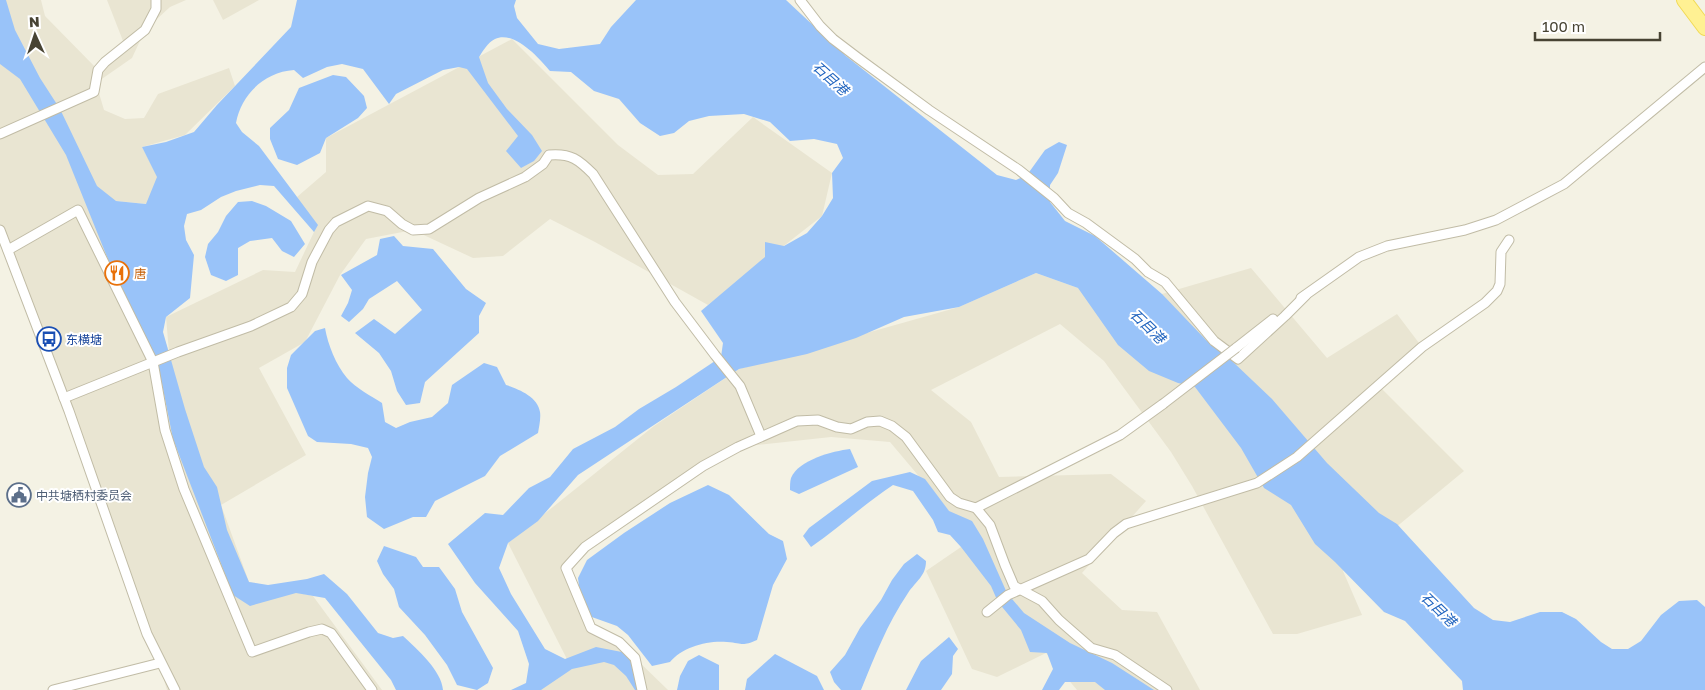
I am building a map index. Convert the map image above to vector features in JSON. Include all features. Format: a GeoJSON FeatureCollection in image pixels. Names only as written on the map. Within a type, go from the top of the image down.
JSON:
{"type":"FeatureCollection","features":[{"type":"Feature","properties":{"kind":"main road"},"geometry":{"type":"LineString","coordinates":[[1684,0],[1705,28]]}},
{"type":"Feature","properties":{"kind":"street"},"geometry":{"type":"LineString","coordinates":[[0,134],[94,92],[98,70],[105,62],[146,30],[156,9],[156,0]]}},
{"type":"Feature","properties":{"kind":"street"},"geometry":{"type":"LineString","coordinates":[[800,0],[820,26],[858,58],[929,110],[1019,170],[1054,198],[1068,213],[1086,223],[1135,259],[1148,272],[1165,282],[1214,341],[1238,359],[1306,295]]}},
{"type":"Feature","properties":{"kind":"street"},"geometry":{"type":"LineString","coordinates":[[976,508],[1120,435],[1359,257],[1387,246],[1465,230],[1496,220],[1564,184],[1705,67]]}},
{"type":"Feature","properties":{"kind":"street"},"geometry":{"type":"LineString","coordinates":[[64,398],[152,362],[251,326],[291,307],[302,294],[312,262],[328,230],[336,222],[368,206],[387,210],[402,224],[413,230],[429,229],[479,198],[525,176],[543,164],[549,155],[562,154],[581,162],[594,174],[675,302],[740,386],[761,436]]}},
{"type":"Feature","properties":{"kind":"street"},"geometry":{"type":"LineString","coordinates":[[8,250],[78,210],[152,362],[165,430],[184,489],[252,652],[322,629],[331,633],[372,690]]}},
{"type":"Feature","properties":{"kind":"street"},"geometry":{"type":"LineString","coordinates":[[0,230],[64,398],[147,634],[175,690]]}},
{"type":"Feature","properties":{"kind":"street"},"geometry":{"type":"LineString","coordinates":[[987,612],[1008,595],[1089,559],[1114,533],[1126,524],[1257,483],[1297,457],[1422,347],[1485,303],[1497,291],[1500,284],[1501,252],[1509,240]]}},
{"type":"Feature","properties":{"kind":"street"},"geometry":{"type":"LineString","coordinates":[[642,690],[635,658],[619,642],[591,628],[566,568],[585,547],[704,466],[738,447],[797,421],[818,420],[851,429],[867,422],[880,421],[892,426],[906,437],[950,497],[959,503],[976,508],[990,525],[1004,565],[1014,586],[1042,601],[1059,620],[1091,648],[1115,655],[1167,690]]}},
{"type":"Feature","properties":{"kind":"street"},"geometry":{"type":"LineString","coordinates":[[53,690],[160,663]]}},
{"type":"Feature","properties":{"kind":"shaded area"},"geometry":{"type":"Polygon","coordinates":[[[0,0],[41,0],[45,16],[98,70],[125,46],[107,0],[186,0],[170,7],[145,30],[132,58],[96,83],[104,110],[125,119],[144,118],[158,94],[229,68],[235,86],[185,135],[142,147],[158,177],[147,204],[116,201],[169,352],[166,317],[263,270],[295,272],[314,232],[297,197],[326,172],[326,138],[512,39],[618,145],[658,175],[693,174],[753,117],[832,173],[822,216],[708,305],[550,219],[503,256],[473,258],[413,230],[366,239],[340,275],[305,342],[259,368],[306,455],[221,505],[249,582],[313,596],[382,690],[167,690],[156,653],[0,226],[0,0]]]}},
{"type":"Feature","properties":{"kind":"shaded area"},"geometry":{"type":"Polygon","coordinates":[[[213,0],[259,0],[223,20],[213,0]]]}},
{"type":"Feature","properties":{"kind":"shaded area"},"geometry":{"type":"Polygon","coordinates":[[[1251,268],[1327,358],[1397,314],[1422,347],[1378,385],[1464,471],[1343,571],[1362,615],[1297,634],[1273,634],[1192,486],[1171,452],[1104,361],[1060,324],[931,390],[971,422],[999,477],[1111,474],[1146,501],[1082,573],[1122,610],[1157,612],[1200,690],[1077,690],[1046,653],[997,677],[972,669],[926,571],[961,547],[949,512],[890,442],[831,437],[738,447],[597,539],[566,568],[591,628],[635,658],[668,690],[529,690],[572,669],[508,543],[654,426],[739,369],[959,307],[1036,273],[1078,288],[1162,294],[1251,268]]]}},
{"type":"Feature","properties":{"kind":"water","name":"石目港"},"geometry":{"type":"Polygon","coordinates":[[[0,0],[6,0],[15,30],[40,78],[60,109],[97,186],[116,201],[146,204],[157,177],[142,147],[166,142],[194,132],[291,27],[297,0],[516,0],[514,6],[517,18],[538,44],[559,49],[600,44],[611,27],[636,0],[786,0],[846,56],[997,175],[1016,180],[1027,175],[1045,150],[1059,142],[1067,145],[1058,173],[1050,185],[1050,202],[1065,221],[1095,236],[1162,294],[1206,340],[1232,361],[1272,399],[1327,463],[1379,513],[1397,524],[1474,608],[1493,620],[1510,622],[1540,612],[1562,612],[1576,619],[1601,642],[1612,649],[1628,649],[1641,641],[1661,615],[1679,601],[1697,600],[1705,607],[1705,690],[1463,690],[1462,681],[1405,621],[1384,612],[1315,544],[1291,505],[1264,488],[1241,448],[1195,387],[1178,383],[1149,371],[1118,345],[1078,288],[1036,273],[959,307],[904,317],[856,338],[807,354],[739,369],[578,475],[538,521],[508,543],[499,568],[511,594],[545,649],[565,659],[596,647],[627,653],[642,690],[635,690],[626,676],[614,665],[604,662],[572,669],[541,690],[511,690],[526,683],[529,664],[518,631],[475,583],[448,544],[485,513],[503,515],[529,488],[550,477],[573,449],[615,427],[639,409],[721,357],[723,343],[701,311],[765,257],[765,242],[784,246],[807,233],[822,216],[833,198],[832,173],[843,158],[837,144],[814,139],[790,141],[770,122],[744,114],[709,116],[689,121],[674,133],[660,136],[640,123],[619,99],[594,91],[571,72],[550,71],[526,47],[510,38],[502,37],[490,42],[479,57],[488,83],[507,109],[532,135],[542,151],[534,161],[521,168],[506,151],[518,136],[467,69],[459,67],[443,70],[396,94],[389,104],[363,69],[342,64],[327,67],[303,78],[294,70],[273,75],[264,80],[249,94],[243,103],[236,123],[242,132],[259,146],[318,225],[314,232],[274,186],[260,185],[236,191],[221,197],[201,210],[187,214],[184,226],[186,240],[194,255],[190,298],[166,317],[163,332],[204,467],[217,487],[227,530],[249,582],[268,585],[307,579],[324,574],[347,594],[378,633],[393,638],[403,636],[415,647],[434,668],[442,683],[443,690],[396,690],[391,680],[325,598],[296,593],[250,606],[233,595],[173,439],[162,384],[132,319],[66,155],[20,79],[0,64],[0,0]]]}},
{"type":"Feature","properties":{"kind":"water"},"geometry":{"type":"Polygon","coordinates":[[[333,75],[346,77],[364,96],[367,108],[358,118],[326,138],[320,153],[297,165],[278,159],[270,139],[270,128],[289,110],[299,88],[333,75]]]}},
{"type":"Feature","properties":{"kind":"water"},"geometry":{"type":"Polygon","coordinates":[[[252,201],[266,206],[291,221],[305,244],[294,257],[282,251],[272,238],[250,241],[238,248],[238,275],[226,281],[211,275],[205,257],[208,244],[218,232],[226,216],[238,202],[252,201]]]}},
{"type":"Feature","properties":{"kind":"water"},"geometry":{"type":"Polygon","coordinates":[[[394,236],[403,246],[433,249],[466,289],[486,303],[479,316],[479,333],[425,382],[420,403],[406,405],[397,391],[391,371],[379,353],[355,333],[374,319],[395,334],[422,310],[397,281],[369,299],[363,309],[349,322],[341,316],[352,290],[341,275],[377,255],[380,239],[394,236]]]}},
{"type":"Feature","properties":{"kind":"water"},"geometry":{"type":"Polygon","coordinates":[[[325,328],[333,354],[343,373],[364,392],[382,403],[385,422],[396,428],[410,422],[432,417],[448,403],[452,385],[484,363],[497,367],[506,385],[522,391],[536,402],[540,414],[538,433],[500,456],[485,476],[435,501],[426,517],[413,517],[384,529],[367,517],[365,497],[372,457],[368,448],[351,444],[317,442],[308,436],[287,388],[287,368],[291,355],[315,331],[325,328]]]}},
{"type":"Feature","properties":{"kind":"water"},"geometry":{"type":"Polygon","coordinates":[[[850,449],[858,467],[799,494],[790,490],[791,478],[808,461],[826,454],[850,449]]]}},
{"type":"Feature","properties":{"kind":"water"},"geometry":{"type":"Polygon","coordinates":[[[910,472],[925,479],[949,511],[972,521],[983,539],[1007,593],[1024,613],[1070,643],[1112,663],[1154,690],[1105,690],[1095,682],[1065,682],[1059,690],[1042,690],[1053,669],[1047,653],[1030,652],[1021,630],[998,602],[991,586],[950,535],[938,532],[933,520],[913,491],[893,485],[811,547],[803,536],[809,528],[872,481],[910,472]]]}},
{"type":"Feature","properties":{"kind":"water"},"geometry":{"type":"Polygon","coordinates":[[[708,485],[729,495],[769,534],[783,541],[787,559],[773,585],[757,640],[745,644],[704,643],[681,652],[670,662],[652,666],[628,635],[617,626],[589,616],[581,603],[578,578],[587,560],[624,533],[670,503],[708,485]]]}},
{"type":"Feature","properties":{"kind":"water"},"geometry":{"type":"Polygon","coordinates":[[[384,546],[416,557],[423,567],[439,567],[455,589],[462,612],[493,668],[488,683],[477,690],[457,685],[447,665],[425,635],[399,607],[394,589],[383,574],[377,561],[384,546]]]}},
{"type":"Feature","properties":{"kind":"water"},"geometry":{"type":"Polygon","coordinates":[[[917,554],[926,561],[924,571],[894,616],[861,690],[841,690],[834,682],[830,672],[845,655],[860,628],[881,600],[892,580],[904,564],[917,554]]]}},
{"type":"Feature","properties":{"kind":"water"},"geometry":{"type":"Polygon","coordinates":[[[949,637],[958,649],[953,656],[952,674],[941,690],[906,690],[921,661],[949,637]]]}},
{"type":"Feature","properties":{"kind":"water"},"geometry":{"type":"Polygon","coordinates":[[[775,654],[817,676],[824,690],[745,690],[747,679],[775,654]]]}},
{"type":"Feature","properties":{"kind":"water"},"geometry":{"type":"Polygon","coordinates":[[[699,655],[719,665],[719,690],[677,690],[680,676],[688,661],[699,655]]]}},
{"type":"Feature","properties":{"kind":"place","name":"唐"},"geometry":{"type":"Point","coordinates":[117,273]}},
{"type":"Feature","properties":{"kind":"place","name":"东横塘"},"geometry":{"type":"Point","coordinates":[49,339]}},
{"type":"Feature","properties":{"kind":"place","name":"中共塘栖村委员会"},"geometry":{"type":"Point","coordinates":[19,495]}}]}
